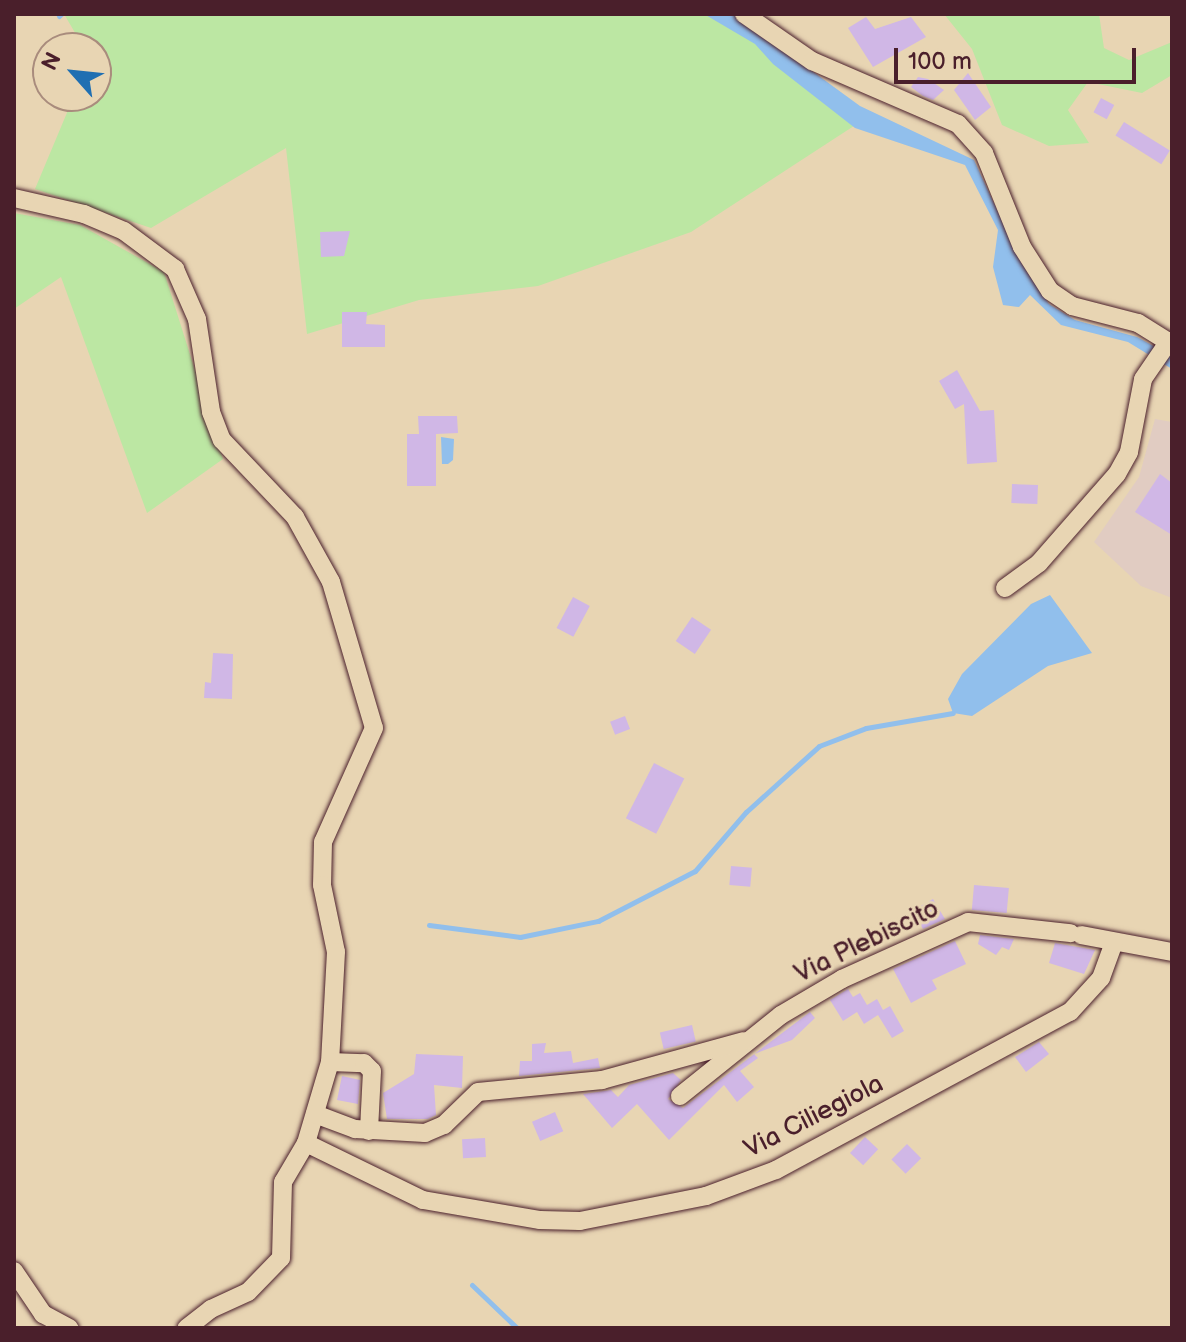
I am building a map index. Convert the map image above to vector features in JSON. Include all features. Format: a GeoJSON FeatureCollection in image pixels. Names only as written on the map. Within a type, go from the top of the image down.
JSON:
{"type":"FeatureCollection","features":[{"type":"Feature","properties":{"kind":"street"},"geometry":{"type":"LineString","coordinates":[[744,14],[812,61],[958,124],[984,153],[1022,247],[1046,287],[1072,306],[1138,323],[1171,342],[1151,365],[1129,452],[1117,474],[1039,563],[1005,588]]}},
{"type":"Feature","properties":{"kind":"street"},"geometry":{"type":"LineString","coordinates":[[14,198],[84,214],[124,231],[175,269],[197,319],[211,412],[222,440],[295,517],[344,617],[374,728],[323,842],[322,885],[336,952],[330,1062],[306,1143],[283,1182],[284,1245],[278,1265],[248,1292],[211,1309],[187,1328]]}},
{"type":"Feature","properties":{"kind":"street","name":"Via Plebiscito"},"geometry":{"type":"LineString","coordinates":[[744,1041],[842,979],[968,922],[1076,934],[1172,952]]}},
{"type":"Feature","properties":{"kind":"street","name":"Via Ciliegiola"},"geometry":{"type":"LineString","coordinates":[[306,1143],[423,1200],[540,1220],[580,1221],[706,1196],[776,1170],[1070,1012],[1101,978],[1114,943]]}},
{"type":"Feature","properties":{"kind":"street"},"geometry":{"type":"LineString","coordinates":[[315,1114],[369,1131],[425,1133],[444,1125],[478,1092],[572,1085],[744,1041]]}},
{"type":"Feature","properties":{"kind":"street"},"geometry":{"type":"LineString","coordinates":[[680,1096],[744,1041]]}},
{"type":"Feature","properties":{"kind":"street"},"geometry":{"type":"LineString","coordinates":[[330,1062],[364,1063],[372,1071],[369,1131]]}},
{"type":"Feature","properties":{"kind":"street"},"geometry":{"type":"LineString","coordinates":[[14,1271],[43,1314],[69,1328]]}},
{"type":"Feature","properties":{"kind":"shaded area"},"geometry":{"type":"Polygon","coordinates":[[[1155,419],[1172,422],[1172,598],[1141,586],[1094,542],[1139,477],[1155,419]]]}},
{"type":"Feature","properties":{"kind":"green space"},"geometry":{"type":"Polygon","coordinates":[[[64,14],[725,14],[860,122],[691,232],[538,286],[419,300],[307,334],[286,148],[151,228],[35,189],[67,112],[112,112],[112,32],[75,32],[64,14]]]}},
{"type":"Feature","properties":{"kind":"green space"},"geometry":{"type":"Polygon","coordinates":[[[944,14],[1099,14],[1104,48],[1129,60],[1172,42],[1172,75],[1142,93],[1088,82],[1068,110],[1089,143],[1049,146],[1002,125],[972,49],[944,14]]]}},
{"type":"Feature","properties":{"kind":"green space"},"geometry":{"type":"Polygon","coordinates":[[[14,213],[80,225],[164,272],[223,459],[147,513],[61,277],[14,309],[14,213]]]}},
{"type":"Feature","properties":{"kind":"water"},"geometry":{"type":"Polygon","coordinates":[[[704,14],[734,14],[860,106],[974,160],[1022,264],[1049,304],[1075,320],[1137,337],[1172,356],[1172,369],[1128,342],[1061,325],[1030,295],[1019,307],[1003,305],[993,267],[998,230],[965,165],[855,128],[773,64],[755,44],[704,14]]]}},
{"type":"Feature","properties":{"kind":"water"},"geometry":{"type":"Polygon","coordinates":[[[441,437],[454,439],[453,460],[448,464],[442,464],[441,437]]]}},
{"type":"Feature","properties":{"kind":"water"},"geometry":{"type":"Polygon","coordinates":[[[1050,595],[1092,653],[1048,666],[972,716],[953,713],[948,699],[962,674],[1031,604],[1050,595]]]}},
{"type":"Feature","properties":{"kind":"building"},"geometry":{"type":"Polygon","coordinates":[[[866,17],[875,29],[911,17],[926,37],[873,67],[848,28],[866,17]]]}},
{"type":"Feature","properties":{"kind":"building"},"geometry":{"type":"Polygon","coordinates":[[[968,73],[991,107],[975,120],[954,90],[968,73]]]}},
{"type":"Feature","properties":{"kind":"building"},"geometry":{"type":"Polygon","coordinates":[[[918,77],[928,79],[944,90],[933,100],[923,96],[911,87],[918,77]]]}},
{"type":"Feature","properties":{"kind":"building"},"geometry":{"type":"Polygon","coordinates":[[[1101,98],[1114,105],[1107,119],[1093,112],[1101,98]]]}},
{"type":"Feature","properties":{"kind":"building"},"geometry":{"type":"Polygon","coordinates":[[[1124,122],[1170,151],[1161,164],[1116,136],[1124,122]]]}},
{"type":"Feature","properties":{"kind":"building"},"geometry":{"type":"Polygon","coordinates":[[[350,231],[344,256],[321,257],[320,232],[350,231]]]}},
{"type":"Feature","properties":{"kind":"building"},"geometry":{"type":"Polygon","coordinates":[[[342,312],[367,312],[366,324],[385,325],[385,347],[342,347],[342,312]]]}},
{"type":"Feature","properties":{"kind":"building"},"geometry":{"type":"Polygon","coordinates":[[[957,370],[980,411],[994,410],[997,462],[967,464],[964,404],[955,409],[939,381],[957,370]]]}},
{"type":"Feature","properties":{"kind":"building"},"geometry":{"type":"Polygon","coordinates":[[[418,416],[457,416],[458,433],[436,434],[436,486],[407,486],[407,434],[419,434],[418,416]]]}},
{"type":"Feature","properties":{"kind":"building"},"geometry":{"type":"Polygon","coordinates":[[[1160,474],[1172,483],[1172,535],[1135,512],[1160,474]]]}},
{"type":"Feature","properties":{"kind":"building"},"geometry":{"type":"Polygon","coordinates":[[[1012,484],[1038,485],[1037,504],[1011,503],[1012,484]]]}},
{"type":"Feature","properties":{"kind":"building"},"geometry":{"type":"Polygon","coordinates":[[[573,597],[590,606],[573,637],[557,628],[573,597]]]}},
{"type":"Feature","properties":{"kind":"building"},"geometry":{"type":"Polygon","coordinates":[[[692,617],[711,630],[695,654],[676,641],[692,617]]]}},
{"type":"Feature","properties":{"kind":"building"},"geometry":{"type":"Polygon","coordinates":[[[213,653],[233,654],[232,699],[204,698],[205,682],[211,683],[213,653]]]}},
{"type":"Feature","properties":{"kind":"building"},"geometry":{"type":"Polygon","coordinates":[[[625,716],[630,729],[615,735],[610,722],[625,716]]]}},
{"type":"Feature","properties":{"kind":"building"},"geometry":{"type":"Polygon","coordinates":[[[654,763],[684,778],[656,834],[626,818],[654,763]]]}},
{"type":"Feature","properties":{"kind":"building"},"geometry":{"type":"Polygon","coordinates":[[[731,866],[752,868],[750,887],[729,885],[731,866]]]}},
{"type":"Feature","properties":{"kind":"building"},"geometry":{"type":"Polygon","coordinates":[[[974,885],[1009,888],[1007,913],[972,910],[974,885]]]}},
{"type":"Feature","properties":{"kind":"building"},"geometry":{"type":"Polygon","coordinates":[[[933,899],[945,919],[923,929],[918,921],[925,917],[919,907],[933,899]]]}},
{"type":"Feature","properties":{"kind":"building"},"geometry":{"type":"Polygon","coordinates":[[[980,935],[1014,939],[1009,950],[1002,947],[996,955],[978,944],[980,935]]]}},
{"type":"Feature","properties":{"kind":"building"},"geometry":{"type":"Polygon","coordinates":[[[955,941],[966,964],[932,980],[937,989],[911,1003],[893,969],[955,941]]]}},
{"type":"Feature","properties":{"kind":"building"},"geometry":{"type":"Polygon","coordinates":[[[1055,943],[1095,950],[1084,974],[1049,963],[1055,943]]]}},
{"type":"Feature","properties":{"kind":"building"},"geometry":{"type":"Polygon","coordinates":[[[848,989],[853,997],[860,993],[867,1005],[877,999],[883,1010],[890,1006],[904,1031],[892,1038],[878,1015],[864,1024],[857,1012],[843,1021],[830,1000],[848,989]]]}},
{"type":"Feature","properties":{"kind":"building"},"geometry":{"type":"Polygon","coordinates":[[[810,1012],[815,1018],[792,1040],[755,1054],[810,1012]]]}},
{"type":"Feature","properties":{"kind":"building"},"geometry":{"type":"Polygon","coordinates":[[[692,1025],[696,1042],[664,1049],[660,1032],[692,1025]]]}},
{"type":"Feature","properties":{"kind":"building"},"geometry":{"type":"Polygon","coordinates":[[[1039,1042],[1049,1054],[1026,1072],[1015,1057],[1039,1042]]]}},
{"type":"Feature","properties":{"kind":"building"},"geometry":{"type":"Polygon","coordinates":[[[546,1043],[544,1053],[571,1051],[573,1063],[598,1058],[600,1068],[519,1076],[520,1061],[532,1061],[532,1044],[546,1043]]]}},
{"type":"Feature","properties":{"kind":"building"},"geometry":{"type":"Polygon","coordinates":[[[416,1054],[463,1056],[462,1088],[434,1085],[436,1115],[428,1119],[387,1119],[383,1093],[414,1074],[416,1054]]]}},
{"type":"Feature","properties":{"kind":"building"},"geometry":{"type":"Polygon","coordinates":[[[754,1054],[758,1058],[740,1071],[754,1087],[737,1102],[724,1085],[669,1140],[637,1104],[612,1128],[583,1094],[611,1090],[618,1097],[629,1085],[673,1073],[681,1080],[668,1099],[683,1108],[754,1054]]]}},
{"type":"Feature","properties":{"kind":"building"},"geometry":{"type":"Polygon","coordinates":[[[342,1076],[360,1080],[358,1104],[337,1100],[342,1076]]]}},
{"type":"Feature","properties":{"kind":"building"},"geometry":{"type":"Polygon","coordinates":[[[555,1112],[563,1131],[540,1141],[532,1122],[555,1112]]]}},
{"type":"Feature","properties":{"kind":"building"},"geometry":{"type":"Polygon","coordinates":[[[865,1137],[878,1149],[863,1165],[850,1153],[865,1137]]]}},
{"type":"Feature","properties":{"kind":"building"},"geometry":{"type":"Polygon","coordinates":[[[485,1138],[486,1157],[463,1158],[462,1139],[485,1138]]]}},
{"type":"Feature","properties":{"kind":"building"},"geometry":{"type":"Polygon","coordinates":[[[907,1144],[921,1158],[906,1174],[891,1160],[907,1144]]]}},
{"type":"Feature","properties":{"kind":"waterway"},"geometry":{"type":"LineString","coordinates":[[429,925],[520,937],[598,921],[695,871],[746,812],[819,746],[866,728],[953,713]]}},
{"type":"Feature","properties":{"kind":"waterway"},"geometry":{"type":"LineString","coordinates":[[472,1285],[517,1328]]}}]}
